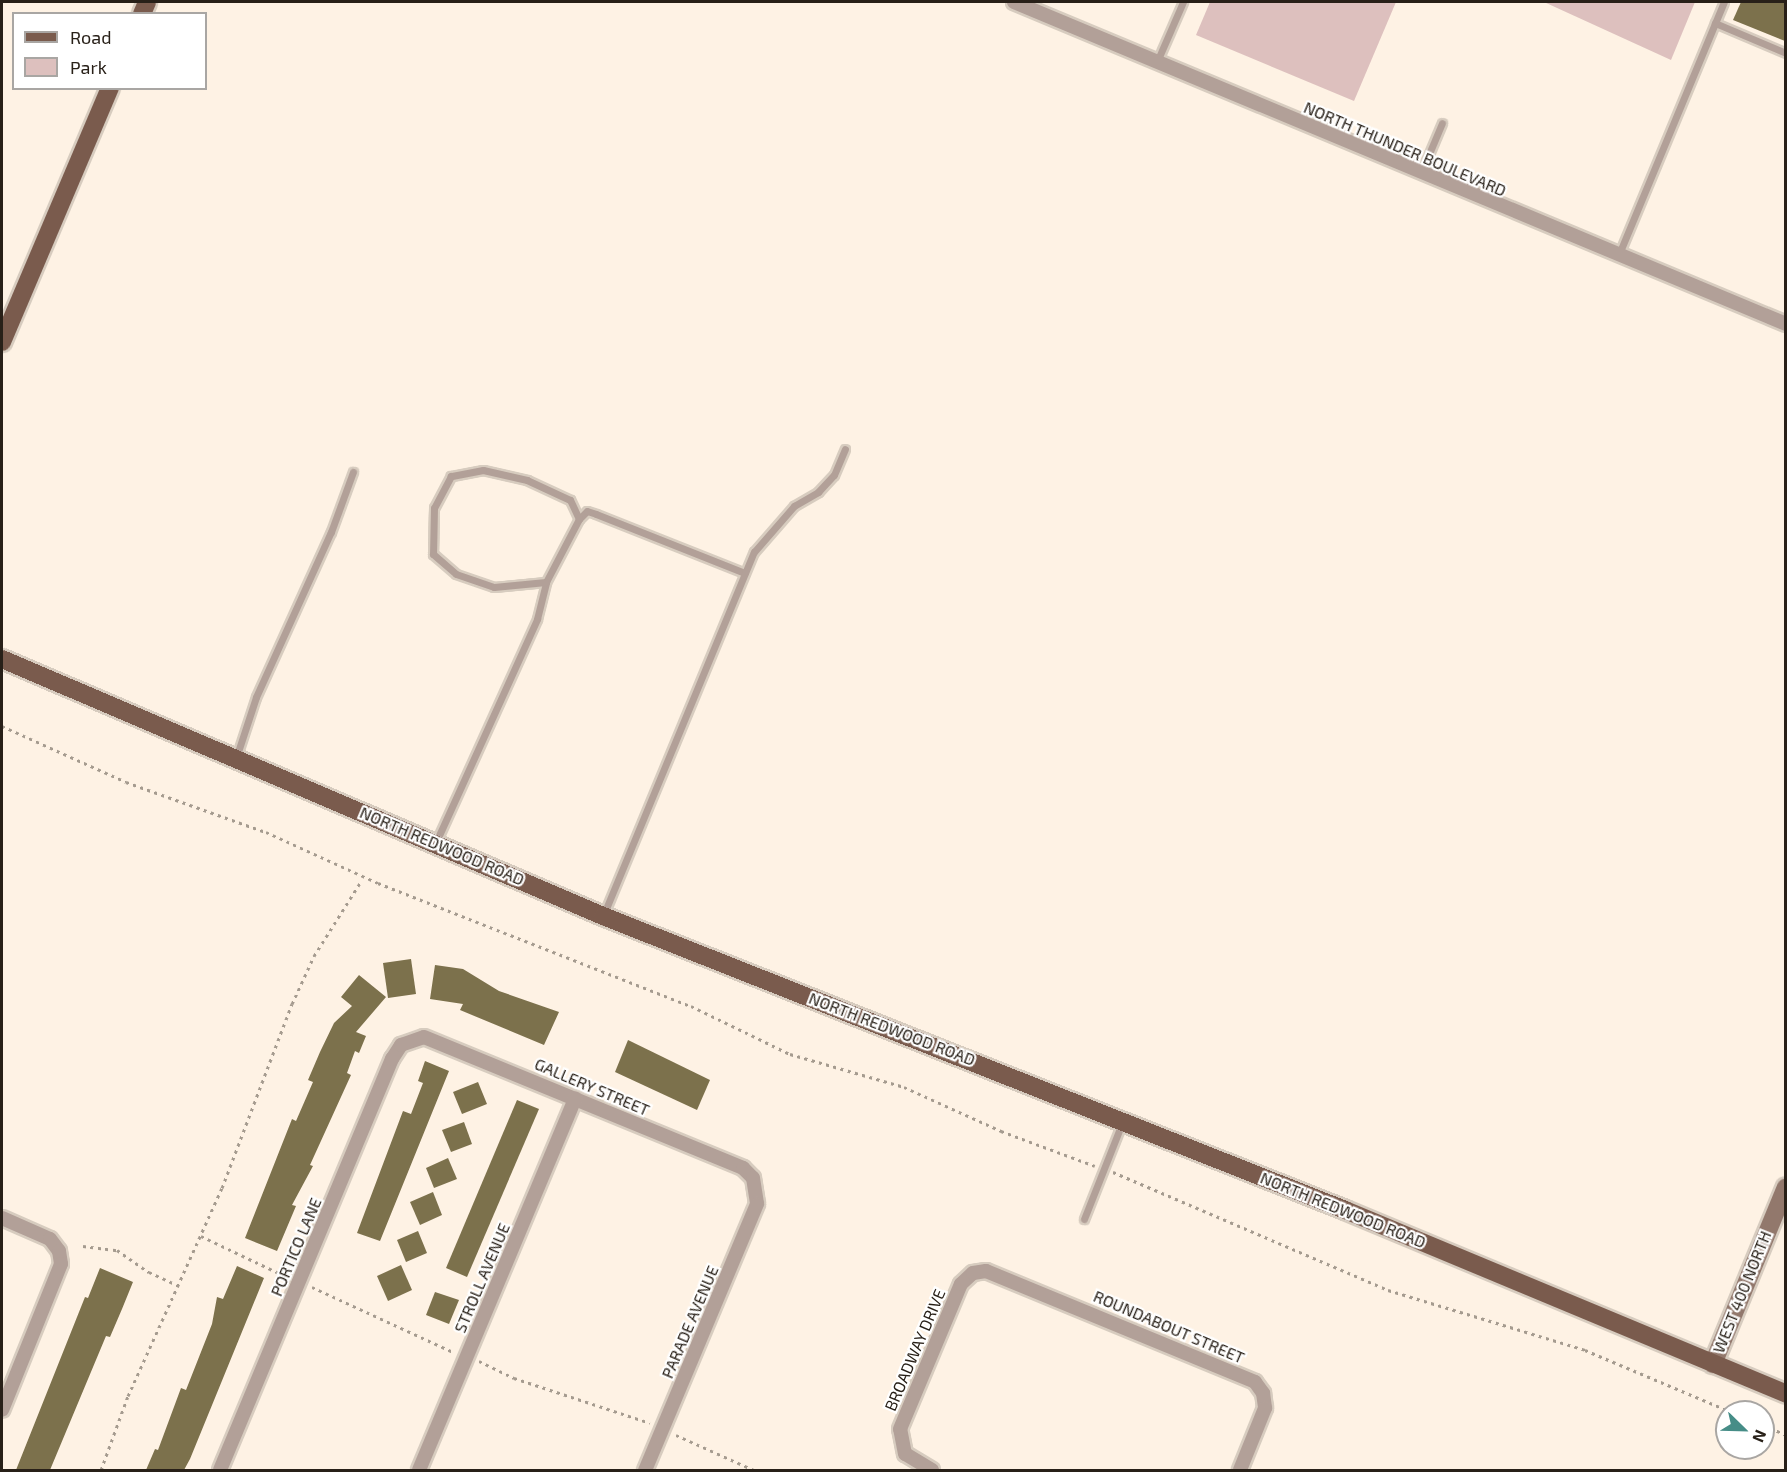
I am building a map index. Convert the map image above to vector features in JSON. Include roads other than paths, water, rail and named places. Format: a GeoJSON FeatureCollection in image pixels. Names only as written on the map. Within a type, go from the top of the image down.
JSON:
{"type":"FeatureCollection","features":[{"type":"Feature","properties":{"kind":"main road"},"geometry":{"type":"LineString","coordinates":[[2,342],[109,90]]}},
{"type":"Feature","properties":{"kind":"main road","name":"NORTH REDWOOD ROAD"},"geometry":{"type":"LineString","coordinates":[[2,659],[436,842],[603,916],[1123,1120],[1785,1394]]}},
{"type":"Feature","properties":{"kind":"street","name":"NORTH THUNDER BOULEVARD"},"geometry":{"type":"LineString","coordinates":[[1014,2],[1156,64],[1785,324]]}},
{"type":"Feature","properties":{"kind":"street","name":"GALLERY STREET"},"geometry":{"type":"LineString","coordinates":[[408,1041],[432,1037],[743,1168],[756,1184]]}},
{"type":"Feature","properties":{"kind":"street","name":"PORTICO LANE"},"geometry":{"type":"LineString","coordinates":[[220,1470],[392,1059],[408,1041]]}},
{"type":"Feature","properties":{"kind":"street","name":"STROLL AVENUE"},"geometry":{"type":"LineString","coordinates":[[419,1470],[575,1098]]}},
{"type":"Feature","properties":{"kind":"street","name":"PARADE AVENUE"},"geometry":{"type":"LineString","coordinates":[[645,1470],[757,1204],[756,1184]]}},
{"type":"Feature","properties":{"kind":"street","name":"WEST 400 NORTH"},"geometry":{"type":"LineString","coordinates":[[1713,1364],[1785,1187]]}},
{"type":"Feature","properties":{"kind":"street"},"geometry":{"type":"LineString","coordinates":[[2,1218],[50,1239],[59,1251],[60,1270],[2,1410]]}},
{"type":"Feature","properties":{"kind":"street","name":"BROADWAY DRIVE"},"geometry":{"type":"LineString","coordinates":[[932,1470],[905,1454],[900,1429],[961,1284],[979,1271]]}},
{"type":"Feature","properties":{"kind":"street","name":"ROUNDABOUT STREET"},"geometry":{"type":"LineString","coordinates":[[979,1271],[998,1273],[1255,1382],[1263,1393],[1265,1408],[1240,1470]]}},
{"type":"Feature","properties":{"kind":"lane"},"geometry":{"type":"LineString","coordinates":[[1156,64],[1183,2]]}},
{"type":"Feature","properties":{"kind":"lane"},"geometry":{"type":"LineString","coordinates":[[1618,255],[1724,2]]}},
{"type":"Feature","properties":{"kind":"lane"},"geometry":{"type":"LineString","coordinates":[[1714,23],[1785,53]]}},
{"type":"Feature","properties":{"kind":"lane"},"geometry":{"type":"LineString","coordinates":[[1421,174],[1442,123]]}},
{"type":"Feature","properties":{"kind":"lane"},"geometry":{"type":"LineString","coordinates":[[603,916],[754,552],[772,528],[794,506],[818,492],[834,475],[845,449]]}},
{"type":"Feature","properties":{"kind":"lane"},"geometry":{"type":"LineString","coordinates":[[546,582],[495,587],[456,574],[433,554],[434,508],[452,476],[483,470],[527,480],[570,500],[579,519]]}},
{"type":"Feature","properties":{"kind":"lane"},"geometry":{"type":"LineString","coordinates":[[236,759],[256,698],[330,532],[353,472]]}},
{"type":"Feature","properties":{"kind":"lane"},"geometry":{"type":"LineString","coordinates":[[436,842],[537,619],[546,582],[579,519],[587,511],[746,573]]}},
{"type":"Feature","properties":{"kind":"lane"},"geometry":{"type":"LineString","coordinates":[[1084,1219],[1123,1120]]}}]}
